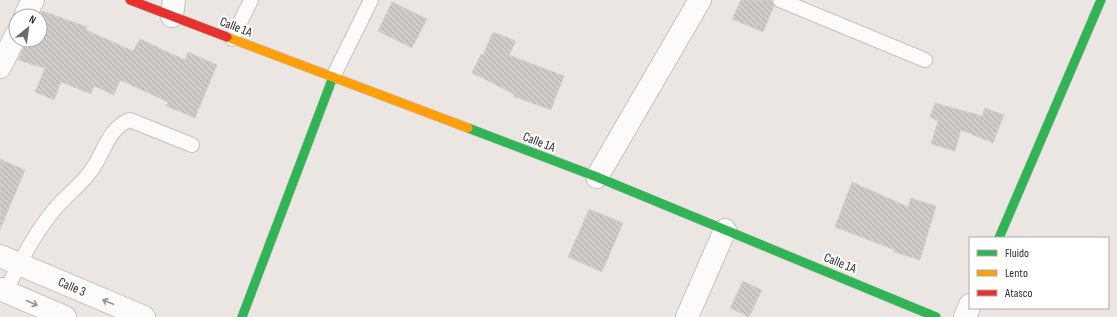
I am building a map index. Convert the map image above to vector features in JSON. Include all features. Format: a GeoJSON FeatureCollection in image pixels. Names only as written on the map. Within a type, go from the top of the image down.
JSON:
{"type":"FeatureCollection","features":[{"type":"Feature","properties":{"kind":"street","name":"Calle 1A"},"geometry":{"type":"LineString","coordinates":[[130,0],[173,8],[232,39],[596,177],[936,317]]}},
{"type":"Feature","properties":{"kind":"street"},"geometry":{"type":"LineString","coordinates":[[596,177],[700,0]]}},
{"type":"Feature","properties":{"kind":"street"},"geometry":{"type":"LineString","coordinates":[[999,237],[1101,0]]}},
{"type":"Feature","properties":{"kind":"street"},"geometry":{"type":"LineString","coordinates":[[0,67],[10,48]]}},
{"type":"Feature","properties":{"kind":"street"},"geometry":{"type":"LineString","coordinates":[[242,317],[333,77]]}},
{"type":"Feature","properties":{"kind":"street"},"geometry":{"type":"LineString","coordinates":[[687,317],[725,230]]}},
{"type":"Feature","properties":{"kind":"street","name":"Calle 3"},"geometry":{"type":"LineString","coordinates":[[9,260],[144,317]]}},
{"type":"Feature","properties":{"kind":"street"},"geometry":{"type":"LineString","coordinates":[[3,290],[65,317]]}},
{"type":"Feature","properties":{"kind":"street"},"geometry":{"type":"LineString","coordinates":[[965,317],[969,307]]}},
{"type":"Feature","properties":{"kind":"lane"},"geometry":{"type":"LineString","coordinates":[[232,39],[251,0]]}},
{"type":"Feature","properties":{"kind":"lane"},"geometry":{"type":"LineString","coordinates":[[333,77],[371,0]]}},
{"type":"Feature","properties":{"kind":"lane"},"geometry":{"type":"LineString","coordinates":[[780,0],[924,60]]}},
{"type":"Feature","properties":{"kind":"lane"},"geometry":{"type":"LineString","coordinates":[[3,290],[9,260],[54,209],[91,172],[113,132],[122,123],[130,120],[192,145]]}},
{"type":"Feature","properties":{"kind":"building"},"geometry":{"type":"Polygon","coordinates":[[[741,0],[772,0],[774,6],[763,32],[732,19],[741,0]]]}},
{"type":"Feature","properties":{"kind":"building"},"geometry":{"type":"Polygon","coordinates":[[[392,2],[427,19],[412,48],[378,31],[392,2]]]}},
{"type":"Feature","properties":{"kind":"building"},"geometry":{"type":"Polygon","coordinates":[[[48,13],[87,27],[86,30],[133,51],[140,39],[185,60],[188,52],[217,65],[195,118],[166,106],[168,102],[120,80],[114,95],[94,86],[91,94],[61,82],[54,100],[35,92],[45,68],[18,60],[23,48],[48,48],[48,13]]]}},
{"type":"Feature","properties":{"kind":"building"},"geometry":{"type":"Polygon","coordinates":[[[493,32],[516,41],[509,55],[564,76],[551,110],[513,96],[514,94],[472,73],[481,54],[483,55],[493,32]]]}},
{"type":"Feature","properties":{"kind":"building"},"geometry":{"type":"Polygon","coordinates":[[[935,103],[982,116],[985,108],[1004,115],[993,143],[961,130],[955,151],[931,144],[938,121],[930,117],[935,103]]]}},
{"type":"Feature","properties":{"kind":"building"},"geometry":{"type":"Polygon","coordinates":[[[0,159],[25,170],[0,230],[0,159]]]}},
{"type":"Feature","properties":{"kind":"building"},"geometry":{"type":"Polygon","coordinates":[[[852,182],[908,207],[911,198],[936,206],[920,260],[894,252],[895,250],[835,227],[852,182]]]}},
{"type":"Feature","properties":{"kind":"building"},"geometry":{"type":"Polygon","coordinates":[[[589,209],[623,223],[602,272],[568,257],[589,209]]]}},
{"type":"Feature","properties":{"kind":"building"},"geometry":{"type":"Polygon","coordinates":[[[743,281],[762,290],[749,317],[730,308],[743,281]]]}},
{"type":"Feature","properties":{"kind":"traffic: fast"},"geometry":{"type":"LineString","coordinates":[[999,237],[1101,0]]}},
{"type":"Feature","properties":{"kind":"traffic: fast"},"geometry":{"type":"LineString","coordinates":[[242,317],[333,77]]}},
{"type":"Feature","properties":{"kind":"traffic: fast"},"geometry":{"type":"LineString","coordinates":[[468,128],[597,177],[936,317]]}},
{"type":"Feature","properties":{"kind":"traffic: slow"},"geometry":{"type":"LineString","coordinates":[[227,37],[468,128]]}},
{"type":"Feature","properties":{"kind":"traffic: jam"},"geometry":{"type":"LineString","coordinates":[[130,0],[227,37]]}}]}
